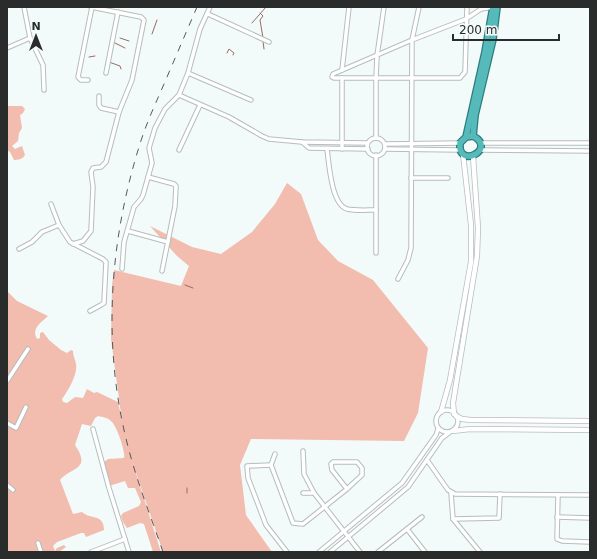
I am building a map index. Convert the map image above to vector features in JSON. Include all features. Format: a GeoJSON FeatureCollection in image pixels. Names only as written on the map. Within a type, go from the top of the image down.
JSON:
{"type":"FeatureCollection","features":[{"type":"Feature","properties":{"kind":"highway"},"geometry":{"type":"LineString","coordinates":[[494,7],[493,39],[475,115],[473,136],[476,138],[480,147],[477,154],[470,157],[462,152],[460,143],[466,137],[494,7]]}},
{"type":"Feature","properties":{"kind":"highway"},"geometry":{"type":"LineString","coordinates":[[466,137],[473,136]]}},
{"type":"Feature","properties":{"kind":"street"},"geometry":{"type":"LineString","coordinates":[[24,7],[30,38],[43,65],[44,90]]}},
{"type":"Feature","properties":{"kind":"street"},"geometry":{"type":"LineString","coordinates":[[73,244],[83,241],[91,231],[91,172],[92,169],[103,166],[106,162],[119,112],[132,80],[144,20],[141,17],[91,7],[78,77],[79,79],[88,80]]}},
{"type":"Feature","properties":{"kind":"street"},"geometry":{"type":"LineString","coordinates":[[122,269],[123,247],[134,207],[141,199],[152,163],[149,148],[155,128],[165,109],[179,95],[188,73],[200,29],[210,7]]}},
{"type":"Feature","properties":{"kind":"street"},"geometry":{"type":"LineString","coordinates":[[342,70],[349,7]]}},
{"type":"Feature","properties":{"kind":"street"},"geometry":{"type":"LineString","coordinates":[[376,138],[377,56],[384,7]]}},
{"type":"Feature","properties":{"kind":"street"},"geometry":{"type":"LineString","coordinates":[[398,279],[408,260],[411,248],[412,40],[419,7]]}},
{"type":"Feature","properties":{"kind":"street"},"geometry":{"type":"LineString","coordinates":[[467,7],[466,19],[465,72],[463,76],[457,79],[332,77],[333,74],[342,70],[466,19],[481,8],[494,7]]}},
{"type":"Feature","properties":{"kind":"street"},"geometry":{"type":"LineString","coordinates":[[106,73],[118,12]]}},
{"type":"Feature","properties":{"kind":"street"},"geometry":{"type":"LineString","coordinates":[[208,14],[270,42]]}},
{"type":"Feature","properties":{"kind":"street"},"geometry":{"type":"LineString","coordinates":[[7,48],[30,38]]}},
{"type":"Feature","properties":{"kind":"street"},"geometry":{"type":"LineString","coordinates":[[188,73],[251,100]]}},
{"type":"Feature","properties":{"kind":"street"},"geometry":{"type":"LineString","coordinates":[[342,78],[342,149]]}},
{"type":"Feature","properties":{"kind":"street"},"geometry":{"type":"LineString","coordinates":[[179,95],[229,117],[269,139],[302,142],[309,141],[367,144]]}},
{"type":"Feature","properties":{"kind":"street"},"geometry":{"type":"LineString","coordinates":[[99,96],[99,105],[101,108],[119,112]]}},
{"type":"Feature","properties":{"kind":"street"},"geometry":{"type":"LineString","coordinates":[[179,150],[200,105]]}},
{"type":"Feature","properties":{"kind":"street"},"geometry":{"type":"LineString","coordinates":[[371,139],[382,139],[385,144],[385,149],[381,154],[376,156],[371,154],[367,144],[371,139]]}},
{"type":"Feature","properties":{"kind":"street"},"geometry":{"type":"LineString","coordinates":[[302,142],[309,148],[368,149]]}},
{"type":"Feature","properties":{"kind":"street"},"geometry":{"type":"LineString","coordinates":[[385,144],[460,143]]}},
{"type":"Feature","properties":{"kind":"street"},"geometry":{"type":"LineString","coordinates":[[480,147],[590,143]]}},
{"type":"Feature","properties":{"kind":"street"},"geometry":{"type":"LineString","coordinates":[[480,147],[590,151]]}},
{"type":"Feature","properties":{"kind":"street"},"geometry":{"type":"LineString","coordinates":[[327,148],[332,186],[342,206],[348,209],[376,210]]}},
{"type":"Feature","properties":{"kind":"street"},"geometry":{"type":"LineString","coordinates":[[319,552],[402,483],[436,435],[438,429],[436,426],[436,420],[441,412],[450,380],[471,262],[471,225],[462,152],[385,149]]}},
{"type":"Feature","properties":{"kind":"street"},"geometry":{"type":"LineString","coordinates":[[376,156],[376,252]]}},
{"type":"Feature","properties":{"kind":"street"},"geometry":{"type":"LineString","coordinates":[[330,552],[408,487],[442,438],[457,425],[458,422],[455,415],[453,402],[477,256],[478,228],[473,156]]}},
{"type":"Feature","properties":{"kind":"street"},"geometry":{"type":"LineString","coordinates":[[148,177],[174,184],[176,186],[175,206],[162,271]]}},
{"type":"Feature","properties":{"kind":"street"},"geometry":{"type":"LineString","coordinates":[[411,178],[448,178]]}},
{"type":"Feature","properties":{"kind":"street"},"geometry":{"type":"LineString","coordinates":[[51,204],[59,225],[73,244],[106,262],[103,304],[90,311]]}},
{"type":"Feature","properties":{"kind":"street"},"geometry":{"type":"LineString","coordinates":[[19,249],[32,242],[42,232],[59,225]]}},
{"type":"Feature","properties":{"kind":"street"},"geometry":{"type":"LineString","coordinates":[[128,231],[168,242]]}},
{"type":"Feature","properties":{"kind":"street"},"geometry":{"type":"LineString","coordinates":[[7,381],[28,349]]}},
{"type":"Feature","properties":{"kind":"street"},"geometry":{"type":"LineString","coordinates":[[7,423],[16,428],[26,408]]}},
{"type":"Feature","properties":{"kind":"street"},"geometry":{"type":"LineString","coordinates":[[441,412],[448,410],[462,419],[471,420],[590,421]]}},
{"type":"Feature","properties":{"kind":"street"},"geometry":{"type":"LineString","coordinates":[[93,429],[109,488],[129,552]]}},
{"type":"Feature","properties":{"kind":"street"},"geometry":{"type":"LineString","coordinates":[[438,429],[444,432],[470,429],[590,430]]}},
{"type":"Feature","properties":{"kind":"street"},"geometry":{"type":"LineString","coordinates":[[303,451],[304,474],[314,493],[360,552]]}},
{"type":"Feature","properties":{"kind":"street"},"geometry":{"type":"LineString","coordinates":[[275,454],[271,466],[293,523],[303,524],[325,507],[346,489],[362,475],[362,468],[357,462],[333,462],[331,464],[332,470],[346,489]]}},
{"type":"Feature","properties":{"kind":"street"},"geometry":{"type":"LineString","coordinates":[[427,460],[451,493],[453,519],[480,552]]}},
{"type":"Feature","properties":{"kind":"street"},"geometry":{"type":"LineString","coordinates":[[271,466],[247,466],[248,478],[266,525],[287,552]]}},
{"type":"Feature","properties":{"kind":"street"},"geometry":{"type":"LineString","coordinates":[[402,483],[408,487]]}},
{"type":"Feature","properties":{"kind":"street"},"geometry":{"type":"LineString","coordinates":[[7,485],[13,490]]}},
{"type":"Feature","properties":{"kind":"street"},"geometry":{"type":"LineString","coordinates":[[303,493],[314,493]]}},
{"type":"Feature","properties":{"kind":"street"},"geometry":{"type":"LineString","coordinates":[[451,493],[590,495]]}},
{"type":"Feature","properties":{"kind":"street"},"geometry":{"type":"LineString","coordinates":[[453,519],[498,518],[500,494]]}},
{"type":"Feature","properties":{"kind":"street"},"geometry":{"type":"LineString","coordinates":[[558,495],[556,537],[559,540],[590,542]]}},
{"type":"Feature","properties":{"kind":"street"},"geometry":{"type":"LineString","coordinates":[[378,552],[422,517]]}},
{"type":"Feature","properties":{"kind":"street"},"geometry":{"type":"LineString","coordinates":[[557,517],[590,518]]}},
{"type":"Feature","properties":{"kind":"street"},"geometry":{"type":"LineString","coordinates":[[407,529],[425,552]]}},
{"type":"Feature","properties":{"kind":"street"},"geometry":{"type":"LineString","coordinates":[[91,552],[125,539]]}},
{"type":"Feature","properties":{"kind":"street"},"geometry":{"type":"LineString","coordinates":[[38,543],[41,552]]}},
{"type":"Feature","properties":{"kind":"shaded area"},"geometry":{"type":"Polygon","coordinates":[[[7,106],[22,106],[25,109],[20,115],[22,128],[19,133],[18,141],[12,146],[15,149],[22,146],[25,155],[14,160],[10,152],[7,150],[7,106]]]}},
{"type":"Feature","properties":{"kind":"shaded area"},"geometry":{"type":"Polygon","coordinates":[[[287,183],[301,194],[318,240],[338,261],[373,280],[428,348],[418,413],[404,441],[251,439],[240,465],[246,515],[272,552],[163,552],[131,458],[161,552],[153,552],[144,524],[140,523],[127,528],[123,522],[121,516],[123,513],[139,506],[141,502],[135,488],[128,488],[125,481],[109,486],[103,463],[108,459],[124,458],[124,451],[119,434],[112,422],[98,416],[95,418],[91,426],[82,424],[75,445],[80,453],[81,464],[60,480],[73,514],[82,512],[99,519],[102,521],[104,530],[86,537],[84,533],[81,533],[57,542],[53,546],[55,551],[57,548],[64,545],[66,547],[59,552],[7,552],[7,291],[17,301],[48,316],[36,329],[35,335],[37,339],[40,338],[40,333],[43,332],[49,340],[61,350],[67,353],[71,350],[73,351],[76,364],[76,373],[70,387],[62,399],[63,402],[67,403],[75,397],[83,398],[87,389],[94,393],[97,392],[118,402],[122,421],[111,339],[112,285],[114,270],[181,286],[189,266],[177,256],[150,226],[192,247],[221,254],[252,232],[275,204],[287,183]]]}},
{"type":"Feature","properties":{"kind":"waterway"},"geometry":{"type":"LineString","coordinates":[[252,23],[266,7]]}},
{"type":"Feature","properties":{"kind":"waterway"},"geometry":{"type":"LineString","coordinates":[[260,13],[263,16],[260,20],[263,38]]}},
{"type":"Feature","properties":{"kind":"waterway"},"geometry":{"type":"LineString","coordinates":[[152,34],[157,20]]}},
{"type":"Feature","properties":{"kind":"waterway"},"geometry":{"type":"LineString","coordinates":[[120,38],[129,41]]}},
{"type":"Feature","properties":{"kind":"waterway"},"geometry":{"type":"LineString","coordinates":[[263,41],[264,49]]}},
{"type":"Feature","properties":{"kind":"waterway"},"geometry":{"type":"LineString","coordinates":[[113,42],[125,48]]}},
{"type":"Feature","properties":{"kind":"waterway"},"geometry":{"type":"LineString","coordinates":[[227,53],[229,49],[234,53],[233,55]]}},
{"type":"Feature","properties":{"kind":"waterway"},"geometry":{"type":"LineString","coordinates":[[89,57],[95,56]]}},
{"type":"Feature","properties":{"kind":"waterway"},"geometry":{"type":"LineString","coordinates":[[109,62],[120,66],[121,69]]}},
{"type":"Feature","properties":{"kind":"waterway"},"geometry":{"type":"LineString","coordinates":[[185,285],[193,288]]}},
{"type":"Feature","properties":{"kind":"waterway"},"geometry":{"type":"LineString","coordinates":[[187,488],[187,493]]}},
{"type":"Feature","properties":{"kind":"railway"},"geometry":{"type":"LineString","coordinates":[[163,552],[141,491],[121,416],[115,377],[112,339],[112,300],[115,261],[121,223],[139,147],[152,111],[197,7]]}}]}
